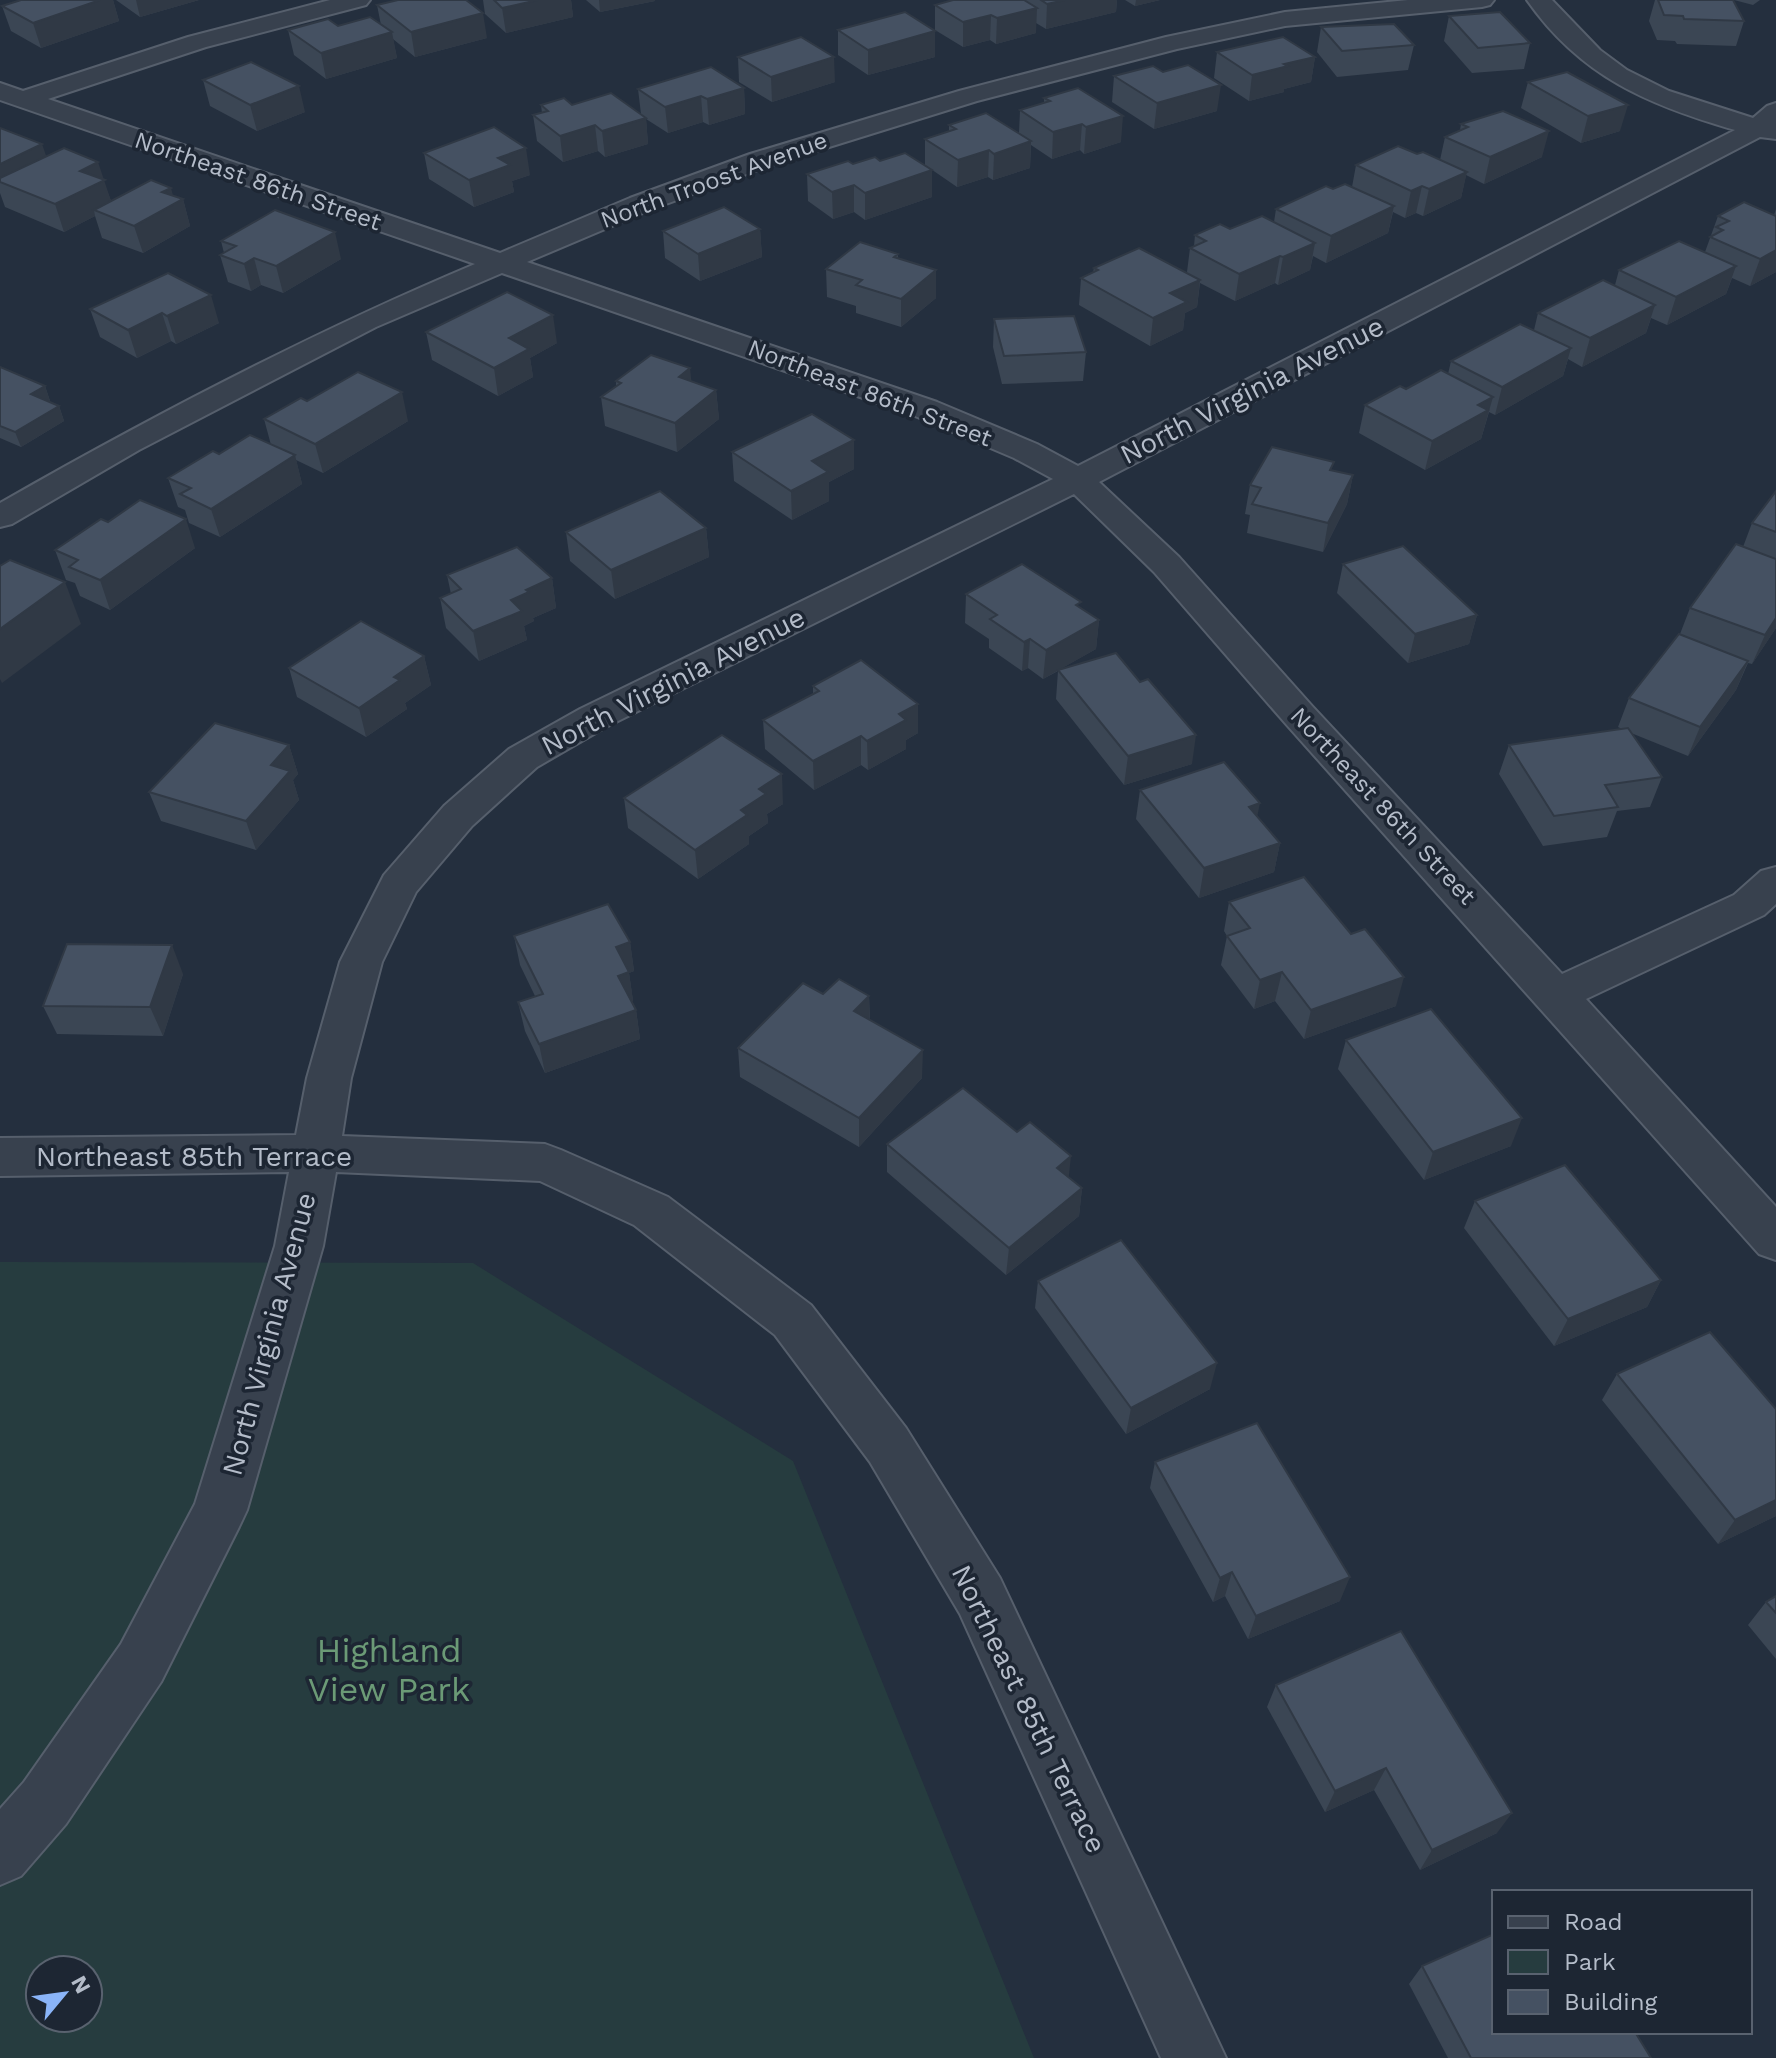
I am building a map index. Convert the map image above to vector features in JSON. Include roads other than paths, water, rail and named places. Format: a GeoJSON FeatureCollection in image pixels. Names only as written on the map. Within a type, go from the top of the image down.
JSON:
{"type":"FeatureCollection","features":[{"type":"Feature","properties":{"kind":"street"},"geometry":{"type":"LineString","coordinates":[[12,95],[358,0]]}},
{"type":"Feature","properties":{"kind":"street","name":"North Troost Avenue"},"geometry":{"type":"LineString","coordinates":[[0,517],[128,443],[365,321],[500,262],[759,160],[968,96],[1175,42],[1285,19],[1482,0]]}},
{"type":"Feature","properties":{"kind":"street"},"geometry":{"type":"LineString","coordinates":[[1539,0],[1596,59],[1634,85],[1677,105],[1770,124]]}},
{"type":"Feature","properties":{"kind":"street","name":"Northeast 86th Street"},"geometry":{"type":"LineString","coordinates":[[12,95],[926,409],[1077,480],[1139,536],[1292,708],[1558,994],[1776,1240]]}},
{"type":"Feature","properties":{"kind":"street","name":"North Virginia Avenue"},"geometry":{"type":"LineString","coordinates":[[0,1855],[45,1803],[141,1663],[220,1510],[299,1246],[329,1078],[361,962],[399,885],[458,816],[523,758],[593,718],[1077,480],[1770,124]]}},
{"type":"Feature","properties":{"kind":"street"},"geometry":{"type":"LineString","coordinates":[[1558,994],[1749,905],[1776,881]]}},
{"type":"Feature","properties":{"kind":"street","name":"Northeast 85th Terrace"},"geometry":{"type":"LineString","coordinates":[[0,1157],[316,1153],[545,1163],[651,1211],[793,1320],[888,1445],[980,1596],[1194,2058]]}},
{"type":"Feature","properties":{"kind":"park label","name":"Highland View Park"},"geometry":{"type":"Point","coordinates":[389,1670]}}]}
